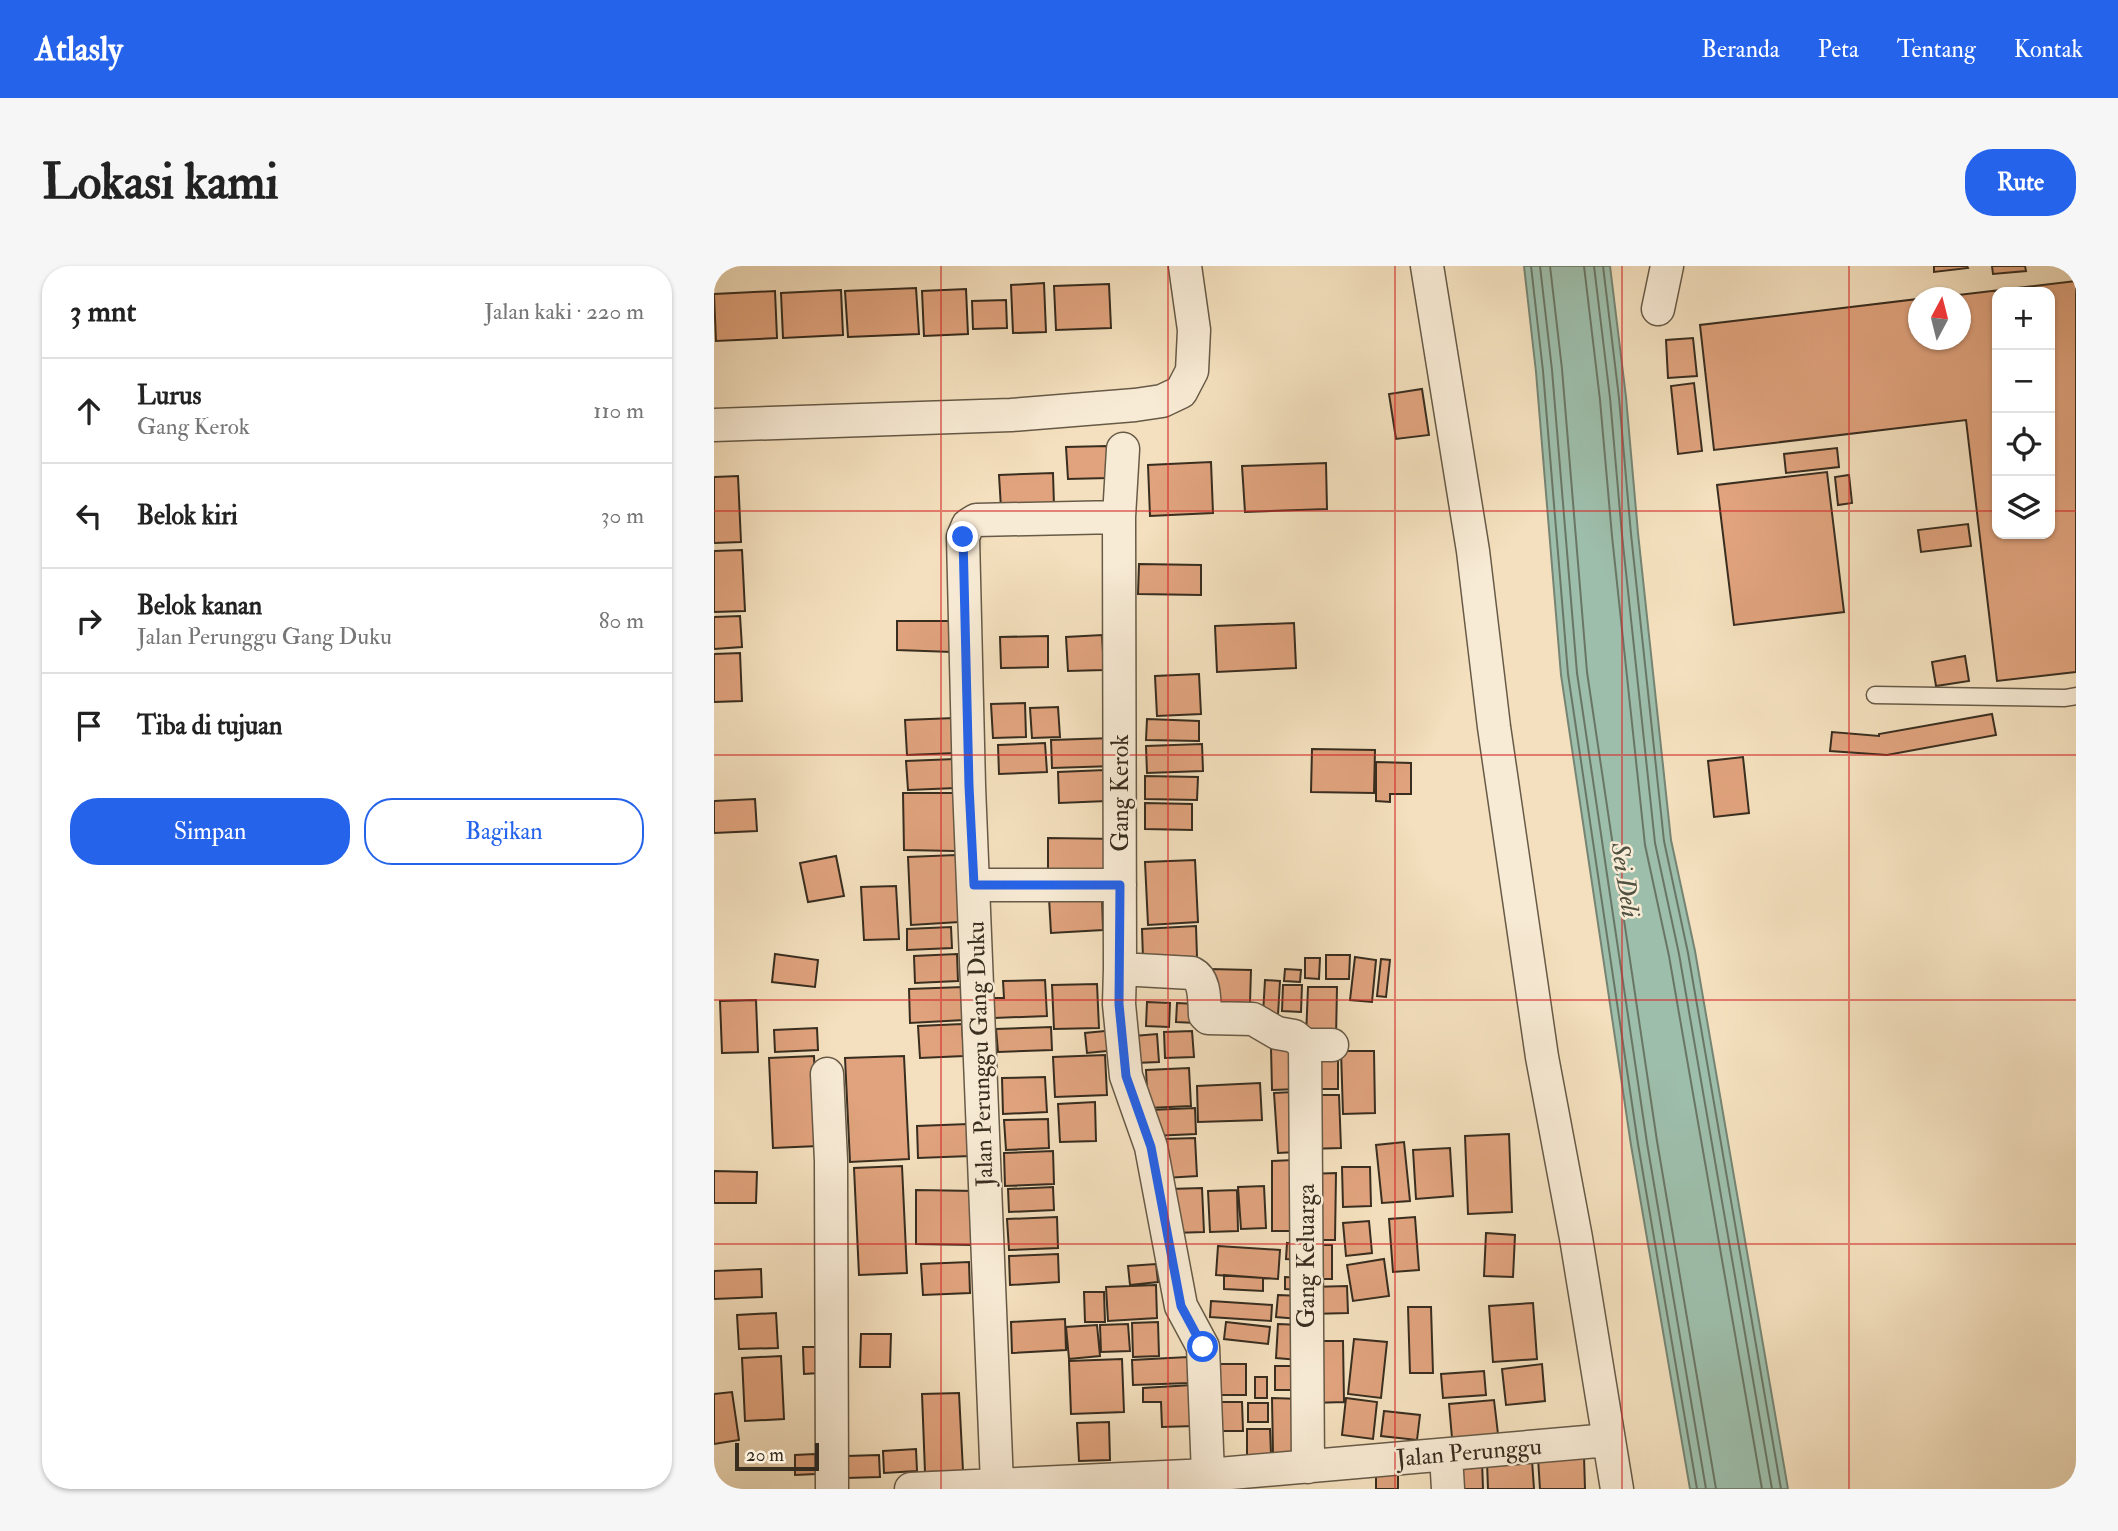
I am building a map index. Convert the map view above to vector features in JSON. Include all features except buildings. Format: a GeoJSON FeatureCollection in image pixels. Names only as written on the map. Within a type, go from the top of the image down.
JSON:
{"type":"FeatureCollection","features":[{"type":"Feature","properties":{"kind":"street"},"geometry":{"type":"LineString","coordinates":[[714,425],[1011,415],[1162,401],[1181,393],[1192,371],[1194,330],[1185,266]]}},
{"type":"Feature","properties":{"kind":"street"},"geometry":{"type":"LineString","coordinates":[[1427,266],[1473,551],[1494,727],[1542,1057],[1576,1238],[1617,1489]]}},
{"type":"Feature","properties":{"kind":"street"},"geometry":{"type":"LineString","coordinates":[[1658,309],[1667,266]]}},
{"type":"Feature","properties":{"kind":"street","name":"Gang Kerok"},"geometry":{"type":"LineString","coordinates":[[1123,449],[1119,517],[1119,1004],[1126,1076],[1151,1147],[1181,1306],[1203,1347],[1208,1475]]}},
{"type":"Feature","properties":{"kind":"street","name":"Jalan Perunggu Gang Duku"},"geometry":{"type":"LineString","coordinates":[[997,1484],[969,786],[963,537],[968,525],[976,520],[1119,517]]}},
{"type":"Feature","properties":{"kind":"street"},"geometry":{"type":"LineString","coordinates":[[974,885],[1120,885]]}},
{"type":"Feature","properties":{"kind":"street","name":"Gang Keluarga"},"geometry":{"type":"LineString","coordinates":[[1120,969],[1192,973],[1198,976],[1201,982],[1205,1015],[1208,1018],[1254,1019],[1278,1033],[1318,1045],[1308,1467]]}},
{"type":"Feature","properties":{"kind":"street"},"geometry":{"type":"LineString","coordinates":[[827,1074],[831,1161],[832,1489]]}},
{"type":"Feature","properties":{"kind":"street","name":"Jalan Perunggu"},"geometry":{"type":"LineString","coordinates":[[911,1489],[997,1484],[1097,1485],[1208,1475],[1271,1479],[1308,1467],[1609,1440]]}},
{"type":"Feature","properties":{"kind":"street"},"geometry":{"type":"LineString","coordinates":[[1446,1455],[1448,1489]]}},
{"type":"Feature","properties":{"kind":"lane"},"geometry":{"type":"LineString","coordinates":[[1875,695],[2076,696]]}},
{"type":"Feature","properties":{"kind":"water","name":"Sei Deli"},"geometry":{"type":"Polygon","coordinates":[[[1524,266],[1610,266],[1671,840],[1695,951],[1788,1489],[1690,1489],[1631,1145],[1561,675],[1536,372],[1524,266]]]}},
{"type":"Feature","properties":{"kind":"route"},"geometry":{"type":"LineString","coordinates":[[963,537],[974,885],[1120,885],[1119,1004],[1126,1076],[1151,1147],[1181,1306],[1203,1347]]}}]}
